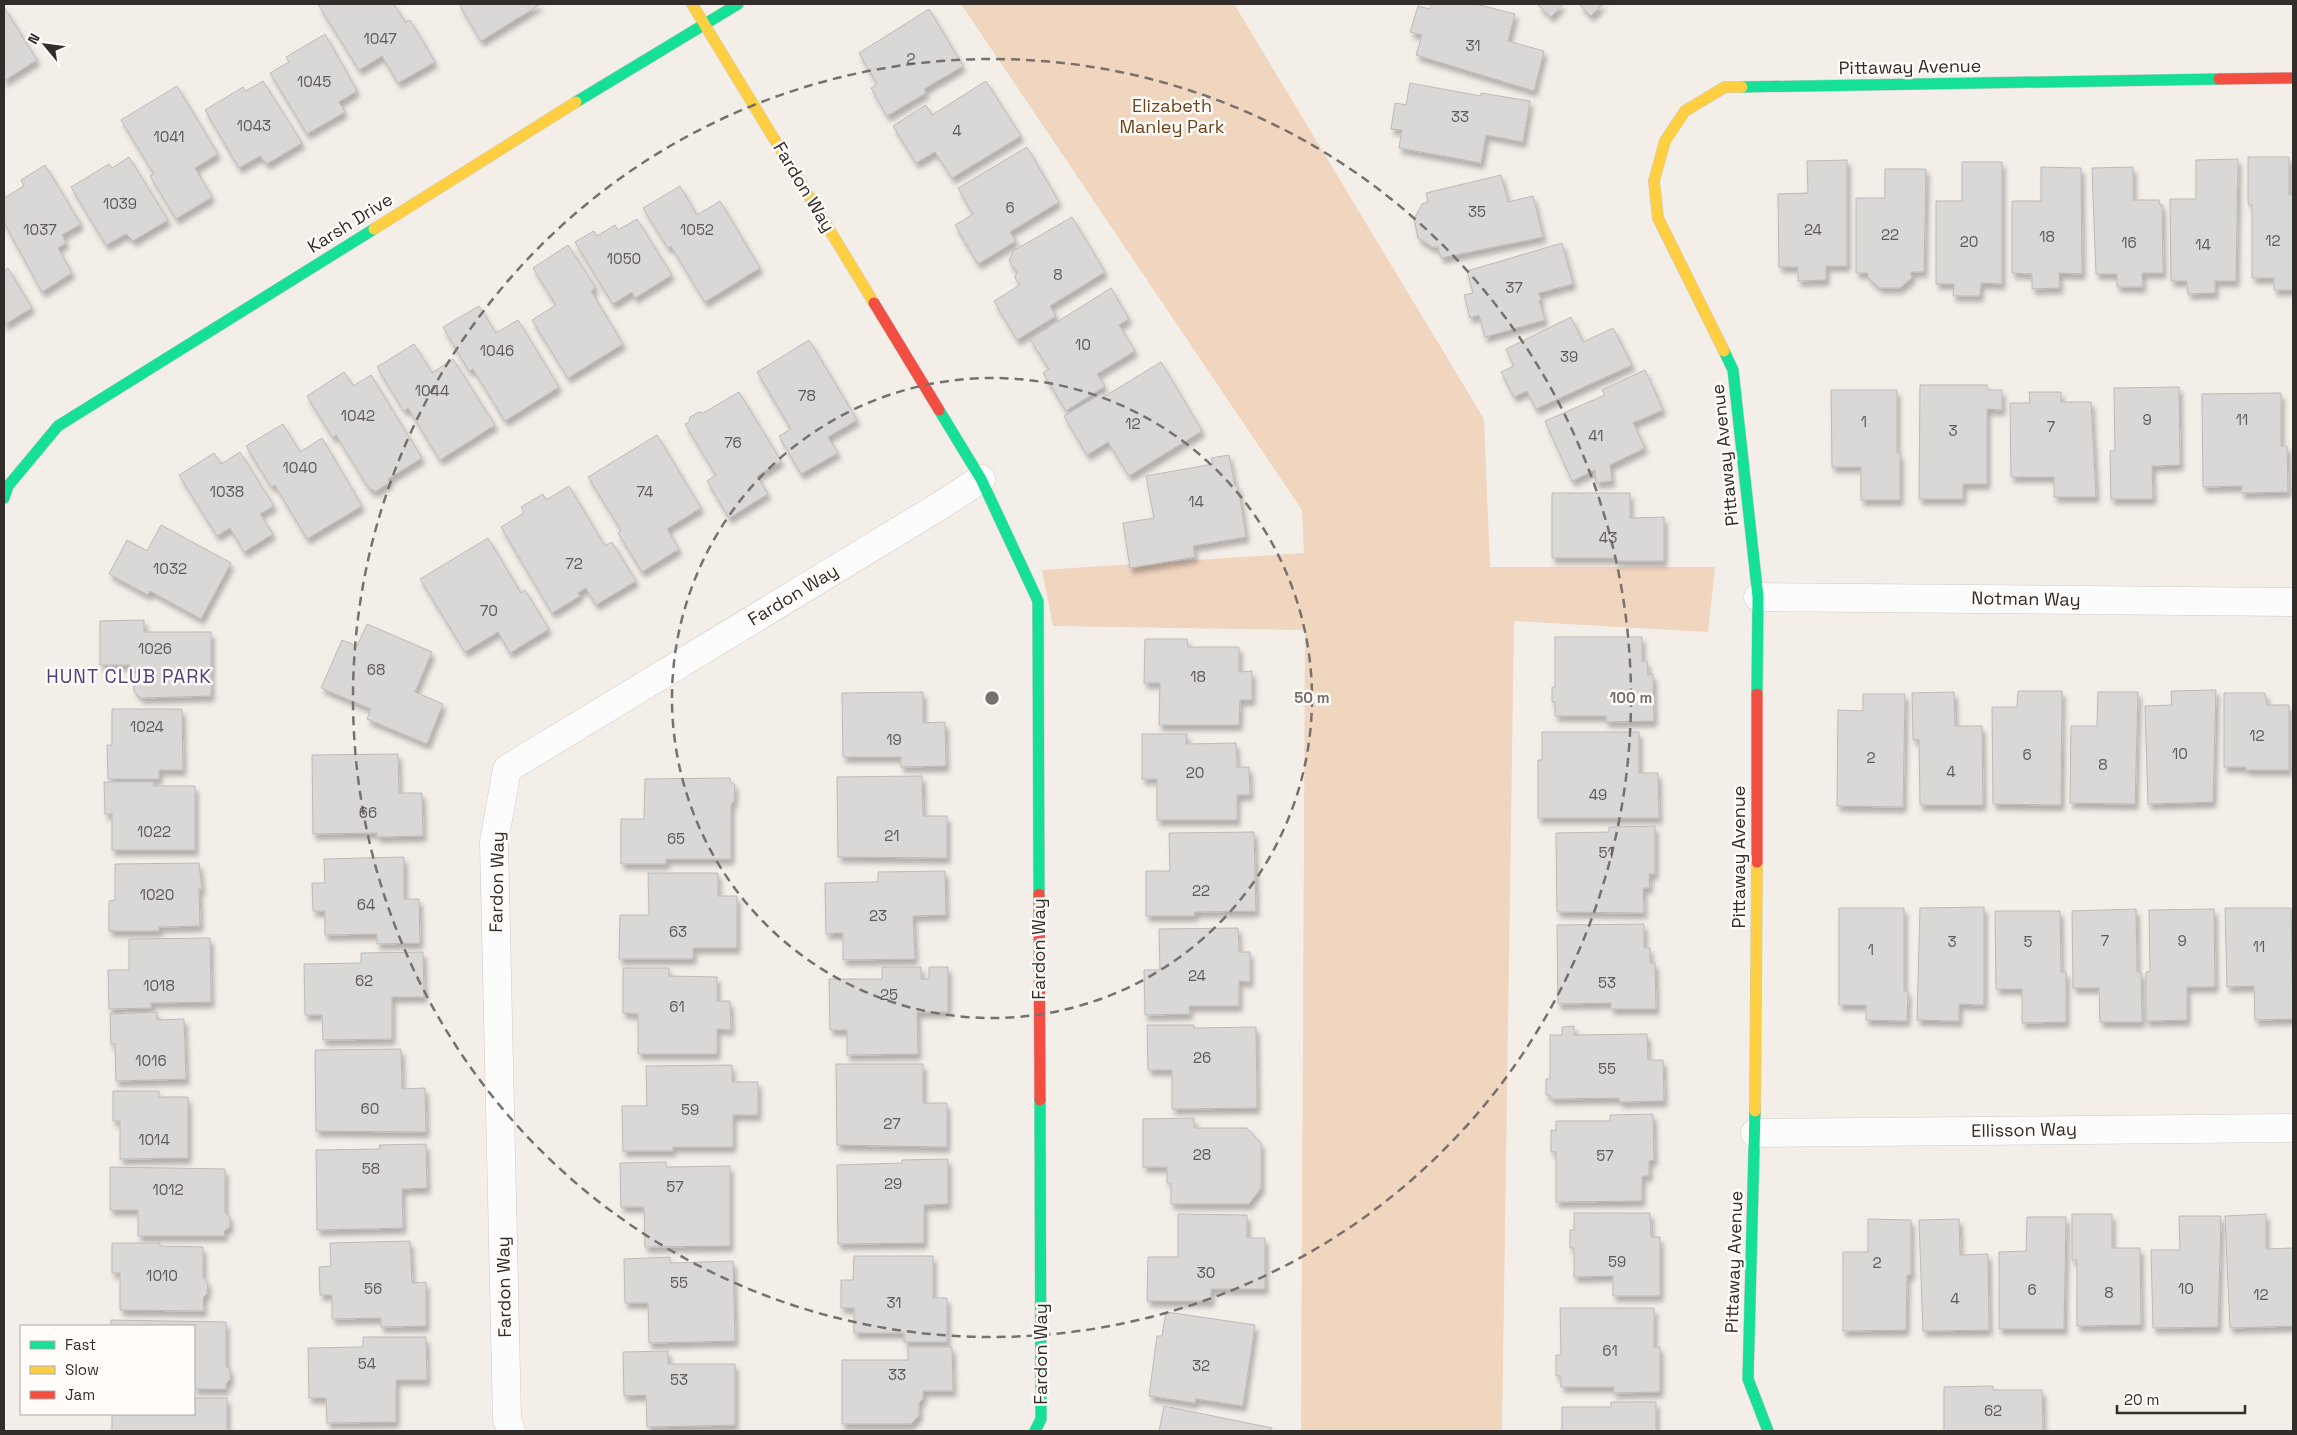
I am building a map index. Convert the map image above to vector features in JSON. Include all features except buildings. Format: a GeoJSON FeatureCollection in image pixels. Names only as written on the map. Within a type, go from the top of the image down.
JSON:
{"type":"FeatureCollection","features":[{"type":"Feature","properties":{"kind":"street","name":"Fardon Way"},"geometry":{"type":"LineString","coordinates":[[692,4],[705,22],[981,479],[1038,601],[1041,1419],[1035,1431]]}},
{"type":"Feature","properties":{"kind":"street","name":"Karsh Drive"},"geometry":{"type":"LineString","coordinates":[[4,498],[8,486],[58,426],[705,22],[738,4]]}},
{"type":"Feature","properties":{"kind":"street","name":"Pittaway Avenue"},"geometry":{"type":"LineString","coordinates":[[1768,1431],[1748,1379],[1755,1133],[1758,597],[1733,370],[1658,218],[1654,180],[1665,141],[1685,111],[1725,87],[2293,78]]}},
{"type":"Feature","properties":{"kind":"street","name":"Fardon Way"},"geometry":{"type":"LineString","coordinates":[[511,1431],[507,1419],[494,842],[507,768],[938,507],[981,479]]}},
{"type":"Feature","properties":{"kind":"street","name":"Notman Way"},"geometry":{"type":"LineString","coordinates":[[1758,597],[2293,602]]}},
{"type":"Feature","properties":{"kind":"street","name":"Ellisson Way"},"geometry":{"type":"LineString","coordinates":[[1755,1133],[2293,1128]]}},
{"type":"Feature","properties":{"kind":"green space","name":"Elizabeth Manley Park"},"geometry":{"type":"Polygon","coordinates":[[[961,4],[1234,4],[1484,419],[1490,567],[1715,567],[1708,632],[1514,621],[1502,1431],[1301,1431],[1305,630],[1053,626],[1042,570],[1304,553],[1302,510],[961,4]]]}},
{"type":"Feature","properties":{"kind":"traffic: fast"},"geometry":{"type":"LineString","coordinates":[[576,102],[738,4]]}},
{"type":"Feature","properties":{"kind":"traffic: fast"},"geometry":{"type":"LineString","coordinates":[[1742,87],[2219,79]]}},
{"type":"Feature","properties":{"kind":"traffic: fast"},"geometry":{"type":"LineString","coordinates":[[4,498],[8,486],[58,426],[374,229]]}},
{"type":"Feature","properties":{"kind":"traffic: fast"},"geometry":{"type":"LineString","coordinates":[[1724,351],[1733,370],[1758,597],[1757,694]]}},
{"type":"Feature","properties":{"kind":"traffic: fast"},"geometry":{"type":"LineString","coordinates":[[939,410],[981,479],[1038,601],[1039,894]]}},
{"type":"Feature","properties":{"kind":"traffic: fast"},"geometry":{"type":"LineString","coordinates":[[1035,1431],[1041,1419],[1040,1100]]}},
{"type":"Feature","properties":{"kind":"traffic: fast"},"geometry":{"type":"LineString","coordinates":[[1755,1111],[1748,1379],[1768,1431]]}},
{"type":"Feature","properties":{"kind":"traffic: slow"},"geometry":{"type":"LineString","coordinates":[[692,4],[874,303]]}},
{"type":"Feature","properties":{"kind":"traffic: slow"},"geometry":{"type":"LineString","coordinates":[[1724,351],[1658,218],[1654,181],[1665,141],[1685,111],[1725,87],[1742,87]]}},
{"type":"Feature","properties":{"kind":"traffic: slow"},"geometry":{"type":"LineString","coordinates":[[374,229],[576,102]]}},
{"type":"Feature","properties":{"kind":"traffic: slow"},"geometry":{"type":"LineString","coordinates":[[1755,1111],[1757,862]]}},
{"type":"Feature","properties":{"kind":"traffic: jam"},"geometry":{"type":"LineString","coordinates":[[2219,79],[2293,78]]}},
{"type":"Feature","properties":{"kind":"traffic: jam"},"geometry":{"type":"LineString","coordinates":[[874,303],[939,410]]}},
{"type":"Feature","properties":{"kind":"traffic: jam"},"geometry":{"type":"LineString","coordinates":[[1757,694],[1757,862]]}},
{"type":"Feature","properties":{"kind":"traffic: jam"},"geometry":{"type":"LineString","coordinates":[[1039,894],[1040,1100]]}},
{"type":"Feature","properties":{"kind":"district","name":"HUNT CLUB PARK"},"geometry":{"type":"Point","coordinates":[129,676]}}]}
